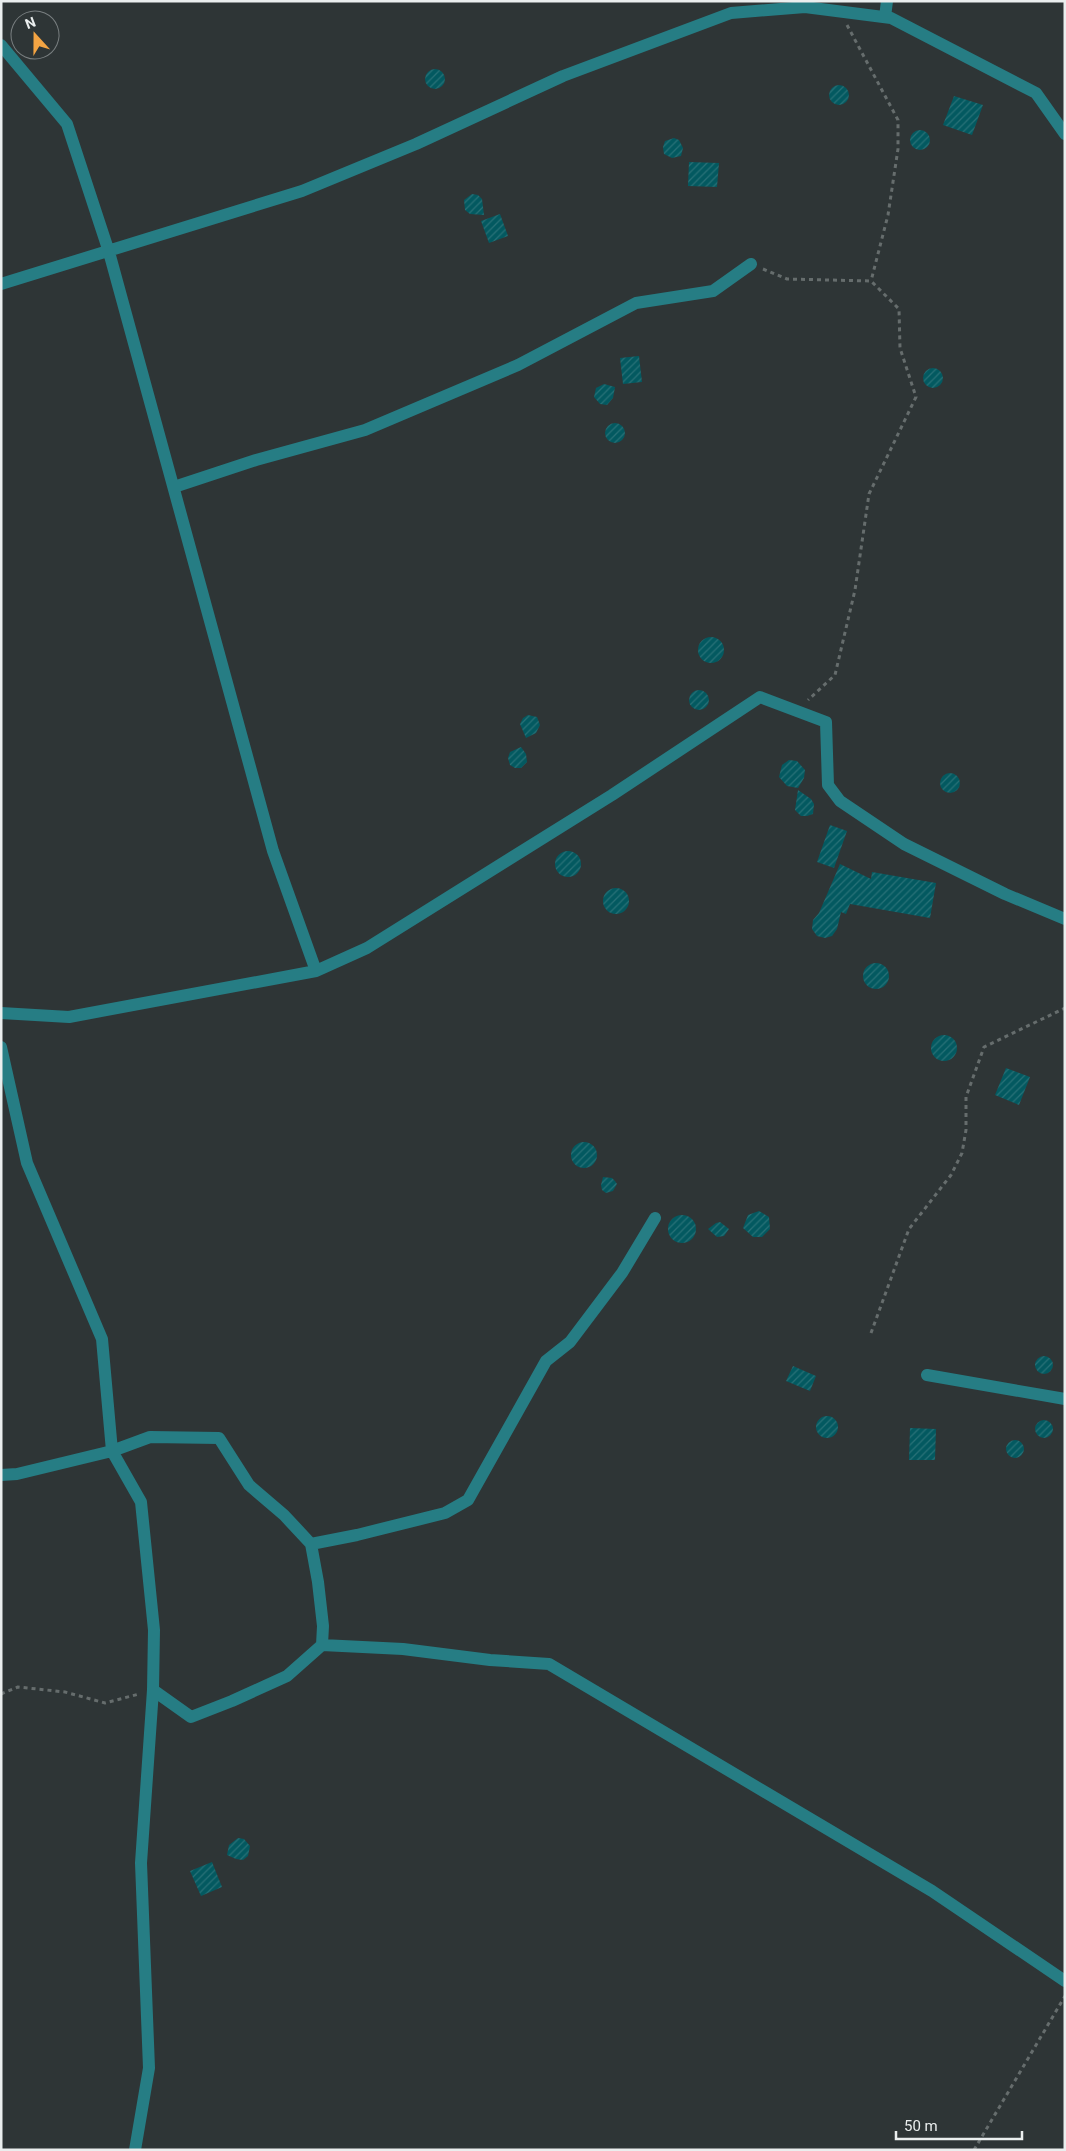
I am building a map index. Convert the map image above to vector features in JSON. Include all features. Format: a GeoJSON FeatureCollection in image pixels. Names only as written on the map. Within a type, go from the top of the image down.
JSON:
{"type":"FeatureCollection","features":[{"type":"Feature","properties":{"kind":"street"},"geometry":{"type":"LineString","coordinates":[[885,17],[887,1]]}},
{"type":"Feature","properties":{"kind":"street"},"geometry":{"type":"LineString","coordinates":[[1,284],[302,191],[416,144],[563,76],[731,13],[805,8],[891,18],[1036,93],[1065,134]]}},
{"type":"Feature","properties":{"kind":"street"},"geometry":{"type":"LineString","coordinates":[[1,45],[67,124],[109,252],[274,851],[316,970]]}},
{"type":"Feature","properties":{"kind":"street"},"geometry":{"type":"LineString","coordinates":[[174,487],[256,460],[365,430],[518,365],[636,303],[713,291],[751,264]]}},
{"type":"Feature","properties":{"kind":"street"},"geometry":{"type":"LineString","coordinates":[[1,1013],[69,1018],[316,970],[367,948],[612,795],[760,697],[826,722],[828,785],[840,801],[904,844],[1005,894],[1065,918]]}},
{"type":"Feature","properties":{"kind":"street"},"geometry":{"type":"LineString","coordinates":[[1,1046],[27,1163],[102,1339],[112,1451],[141,1502],[154,1630],[153,1690],[141,1863],[149,2068],[135,2150]]}},
{"type":"Feature","properties":{"kind":"street"},"geometry":{"type":"LineString","coordinates":[[311,1544],[357,1535],[445,1513],[468,1500],[546,1361],[570,1342],[622,1273],[655,1218]]}},
{"type":"Feature","properties":{"kind":"street"},"geometry":{"type":"LineString","coordinates":[[928,1375],[1065,1399]]}},
{"type":"Feature","properties":{"kind":"street"},"geometry":{"type":"LineString","coordinates":[[1,1475],[17,1474],[112,1451],[150,1437],[219,1438],[249,1485],[284,1515],[311,1544],[323,1626],[322,1645]]}},
{"type":"Feature","properties":{"kind":"street"},"geometry":{"type":"LineString","coordinates":[[153,1690],[191,1717],[287,1676],[322,1645],[403,1649],[490,1660],[549,1664],[932,1891],[1065,1981]]}},
{"type":"Feature","properties":{"kind":"path"},"geometry":{"type":"LineString","coordinates":[[840,12],[898,120],[898,149],[888,215],[871,281]]}},
{"type":"Feature","properties":{"kind":"path"},"geometry":{"type":"LineString","coordinates":[[751,264],[786,279],[871,281],[899,309],[900,348],[916,397],[869,494],[855,590],[834,675],[796,711]]}},
{"type":"Feature","properties":{"kind":"path"},"geometry":{"type":"LineString","coordinates":[[871,1333],[909,1229],[951,1175],[962,1153],[966,1130],[966,1097],[984,1047],[1065,1008]]}},
{"type":"Feature","properties":{"kind":"path"},"geometry":{"type":"LineString","coordinates":[[1,1694],[18,1687],[65,1692],[105,1703],[153,1690]]}},
{"type":"Feature","properties":{"kind":"path"},"geometry":{"type":"LineString","coordinates":[[974,2150],[1065,1996]]}},
{"type":"Feature","properties":{"kind":"building"},"geometry":{"type":"Polygon","coordinates":[[[435,69],[442,72],[445,79],[442,86],[435,89],[428,86],[425,79],[428,72],[435,69]]]}},
{"type":"Feature","properties":{"kind":"building"},"geometry":{"type":"Polygon","coordinates":[[[839,85],[846,88],[849,95],[846,102],[839,105],[832,102],[829,95],[832,88],[839,85]]]}},
{"type":"Feature","properties":{"kind":"building"},"geometry":{"type":"Polygon","coordinates":[[[954,96],[983,105],[972,135],[943,125],[954,96]]]}},
{"type":"Feature","properties":{"kind":"building"},"geometry":{"type":"Polygon","coordinates":[[[920,130],[927,133],[930,140],[927,147],[920,150],[913,147],[910,140],[913,133],[920,130]]]}},
{"type":"Feature","properties":{"kind":"building"},"geometry":{"type":"Polygon","coordinates":[[[674,138],[679,140],[683,148],[681,156],[672,158],[664,154],[663,147],[665,141],[674,138]]]}},
{"type":"Feature","properties":{"kind":"building"},"geometry":{"type":"Polygon","coordinates":[[[689,162],[719,163],[717,187],[688,186],[689,162]]]}},
{"type":"Feature","properties":{"kind":"building"},"geometry":{"type":"Polygon","coordinates":[[[472,194],[478,195],[482,199],[484,215],[470,214],[465,210],[464,200],[472,194]]]}},
{"type":"Feature","properties":{"kind":"building"},"geometry":{"type":"Polygon","coordinates":[[[500,214],[508,236],[489,243],[481,221],[500,214]]]}},
{"type":"Feature","properties":{"kind":"building"},"geometry":{"type":"Polygon","coordinates":[[[639,356],[642,382],[623,384],[620,358],[639,356]]]}},
{"type":"Feature","properties":{"kind":"building"},"geometry":{"type":"Polygon","coordinates":[[[933,368],[940,371],[943,378],[940,385],[933,388],[926,385],[923,378],[926,371],[933,368]]]}},
{"type":"Feature","properties":{"kind":"building"},"geometry":{"type":"Polygon","coordinates":[[[604,384],[615,387],[613,398],[607,405],[600,404],[594,397],[596,388],[604,384]]]}},
{"type":"Feature","properties":{"kind":"building"},"geometry":{"type":"Polygon","coordinates":[[[615,423],[622,426],[625,433],[622,440],[615,443],[608,440],[605,433],[608,426],[615,423]]]}},
{"type":"Feature","properties":{"kind":"building"},"geometry":{"type":"Polygon","coordinates":[[[711,637],[720,641],[724,650],[720,659],[711,663],[702,659],[698,650],[702,641],[711,637]]]}},
{"type":"Feature","properties":{"kind":"building"},"geometry":{"type":"Polygon","coordinates":[[[699,690],[706,693],[709,700],[706,707],[699,710],[692,707],[689,700],[692,693],[699,690]]]}},
{"type":"Feature","properties":{"kind":"building"},"geometry":{"type":"Polygon","coordinates":[[[528,715],[537,717],[540,725],[536,733],[526,738],[520,724],[523,718],[528,715]]]}},
{"type":"Feature","properties":{"kind":"building"},"geometry":{"type":"Polygon","coordinates":[[[521,747],[526,754],[527,762],[521,768],[515,768],[510,765],[508,758],[510,752],[521,747]]]}},
{"type":"Feature","properties":{"kind":"building"},"geometry":{"type":"Polygon","coordinates":[[[789,760],[797,761],[805,770],[804,778],[798,788],[787,786],[779,777],[782,765],[789,760]]]}},
{"type":"Feature","properties":{"kind":"building"},"geometry":{"type":"Polygon","coordinates":[[[950,773],[957,776],[960,783],[957,790],[950,793],[943,790],[940,783],[943,776],[950,773]]]}},
{"type":"Feature","properties":{"kind":"building"},"geometry":{"type":"Polygon","coordinates":[[[798,790],[811,799],[814,804],[813,814],[801,816],[795,810],[798,790]]]}},
{"type":"Feature","properties":{"kind":"building"},"geometry":{"type":"Polygon","coordinates":[[[830,825],[847,831],[834,868],[817,862],[830,825]]]}},
{"type":"Feature","properties":{"kind":"building"},"geometry":{"type":"Polygon","coordinates":[[[568,851],[577,855],[581,864],[577,873],[568,877],[559,873],[555,864],[559,855],[568,851]]]}},
{"type":"Feature","properties":{"kind":"building"},"geometry":{"type":"Polygon","coordinates":[[[840,864],[871,879],[872,872],[936,883],[930,918],[850,904],[846,914],[841,912],[837,929],[832,936],[825,938],[817,936],[812,929],[813,920],[819,913],[840,864]]]}},
{"type":"Feature","properties":{"kind":"building"},"geometry":{"type":"Polygon","coordinates":[[[616,888],[625,892],[629,901],[625,910],[616,914],[607,910],[603,901],[607,892],[616,888]]]}},
{"type":"Feature","properties":{"kind":"building"},"geometry":{"type":"Polygon","coordinates":[[[876,963],[885,967],[889,976],[885,985],[876,989],[867,985],[863,976],[867,967],[876,963]]]}},
{"type":"Feature","properties":{"kind":"building"},"geometry":{"type":"Polygon","coordinates":[[[944,1035],[953,1039],[957,1048],[953,1057],[944,1061],[935,1057],[931,1048],[935,1039],[944,1035]]]}},
{"type":"Feature","properties":{"kind":"building"},"geometry":{"type":"Polygon","coordinates":[[[1006,1068],[1030,1077],[1019,1105],[995,1095],[1006,1068]]]}},
{"type":"Feature","properties":{"kind":"building"},"geometry":{"type":"Polygon","coordinates":[[[584,1142],[593,1146],[597,1155],[593,1164],[584,1168],[575,1164],[571,1155],[575,1146],[584,1142]]]}},
{"type":"Feature","properties":{"kind":"building"},"geometry":{"type":"Polygon","coordinates":[[[603,1177],[612,1178],[615,1181],[617,1184],[613,1191],[606,1193],[602,1190],[603,1177]]]}},
{"type":"Feature","properties":{"kind":"building"},"geometry":{"type":"Polygon","coordinates":[[[759,1211],[769,1217],[770,1229],[762,1237],[753,1237],[743,1228],[748,1215],[759,1211]]]}},
{"type":"Feature","properties":{"kind":"building"},"geometry":{"type":"Polygon","coordinates":[[[682,1215],[692,1219],[696,1229],[692,1239],[682,1243],[672,1239],[668,1229],[672,1219],[682,1215]]]}},
{"type":"Feature","properties":{"kind":"building"},"geometry":{"type":"Polygon","coordinates":[[[720,1222],[729,1229],[724,1236],[717,1237],[708,1229],[720,1222]]]}},
{"type":"Feature","properties":{"kind":"building"},"geometry":{"type":"Polygon","coordinates":[[[1044,1356],[1050,1359],[1053,1365],[1050,1371],[1044,1374],[1038,1371],[1035,1365],[1038,1359],[1044,1356]]]}},
{"type":"Feature","properties":{"kind":"building"},"geometry":{"type":"Polygon","coordinates":[[[793,1366],[816,1376],[810,1391],[786,1381],[793,1366]]]}},
{"type":"Feature","properties":{"kind":"building"},"geometry":{"type":"Polygon","coordinates":[[[827,1416],[835,1419],[838,1427],[835,1435],[827,1438],[819,1435],[816,1427],[819,1419],[827,1416]]]}},
{"type":"Feature","properties":{"kind":"building"},"geometry":{"type":"Polygon","coordinates":[[[1044,1420],[1050,1423],[1053,1429],[1050,1435],[1044,1438],[1038,1435],[1035,1429],[1038,1423],[1044,1420]]]}},
{"type":"Feature","properties":{"kind":"building"},"geometry":{"type":"Polygon","coordinates":[[[910,1428],[936,1429],[935,1460],[909,1460],[910,1428]]]}},
{"type":"Feature","properties":{"kind":"building"},"geometry":{"type":"Polygon","coordinates":[[[1015,1440],[1021,1443],[1024,1449],[1021,1455],[1015,1458],[1009,1455],[1006,1449],[1009,1443],[1015,1440]]]}},
{"type":"Feature","properties":{"kind":"building"},"geometry":{"type":"Polygon","coordinates":[[[238,1838],[244,1839],[250,1846],[248,1856],[243,1860],[227,1855],[229,1845],[238,1838]]]}},
{"type":"Feature","properties":{"kind":"building"},"geometry":{"type":"Polygon","coordinates":[[[212,1862],[222,1887],[201,1896],[190,1871],[212,1862]]]}}]}
